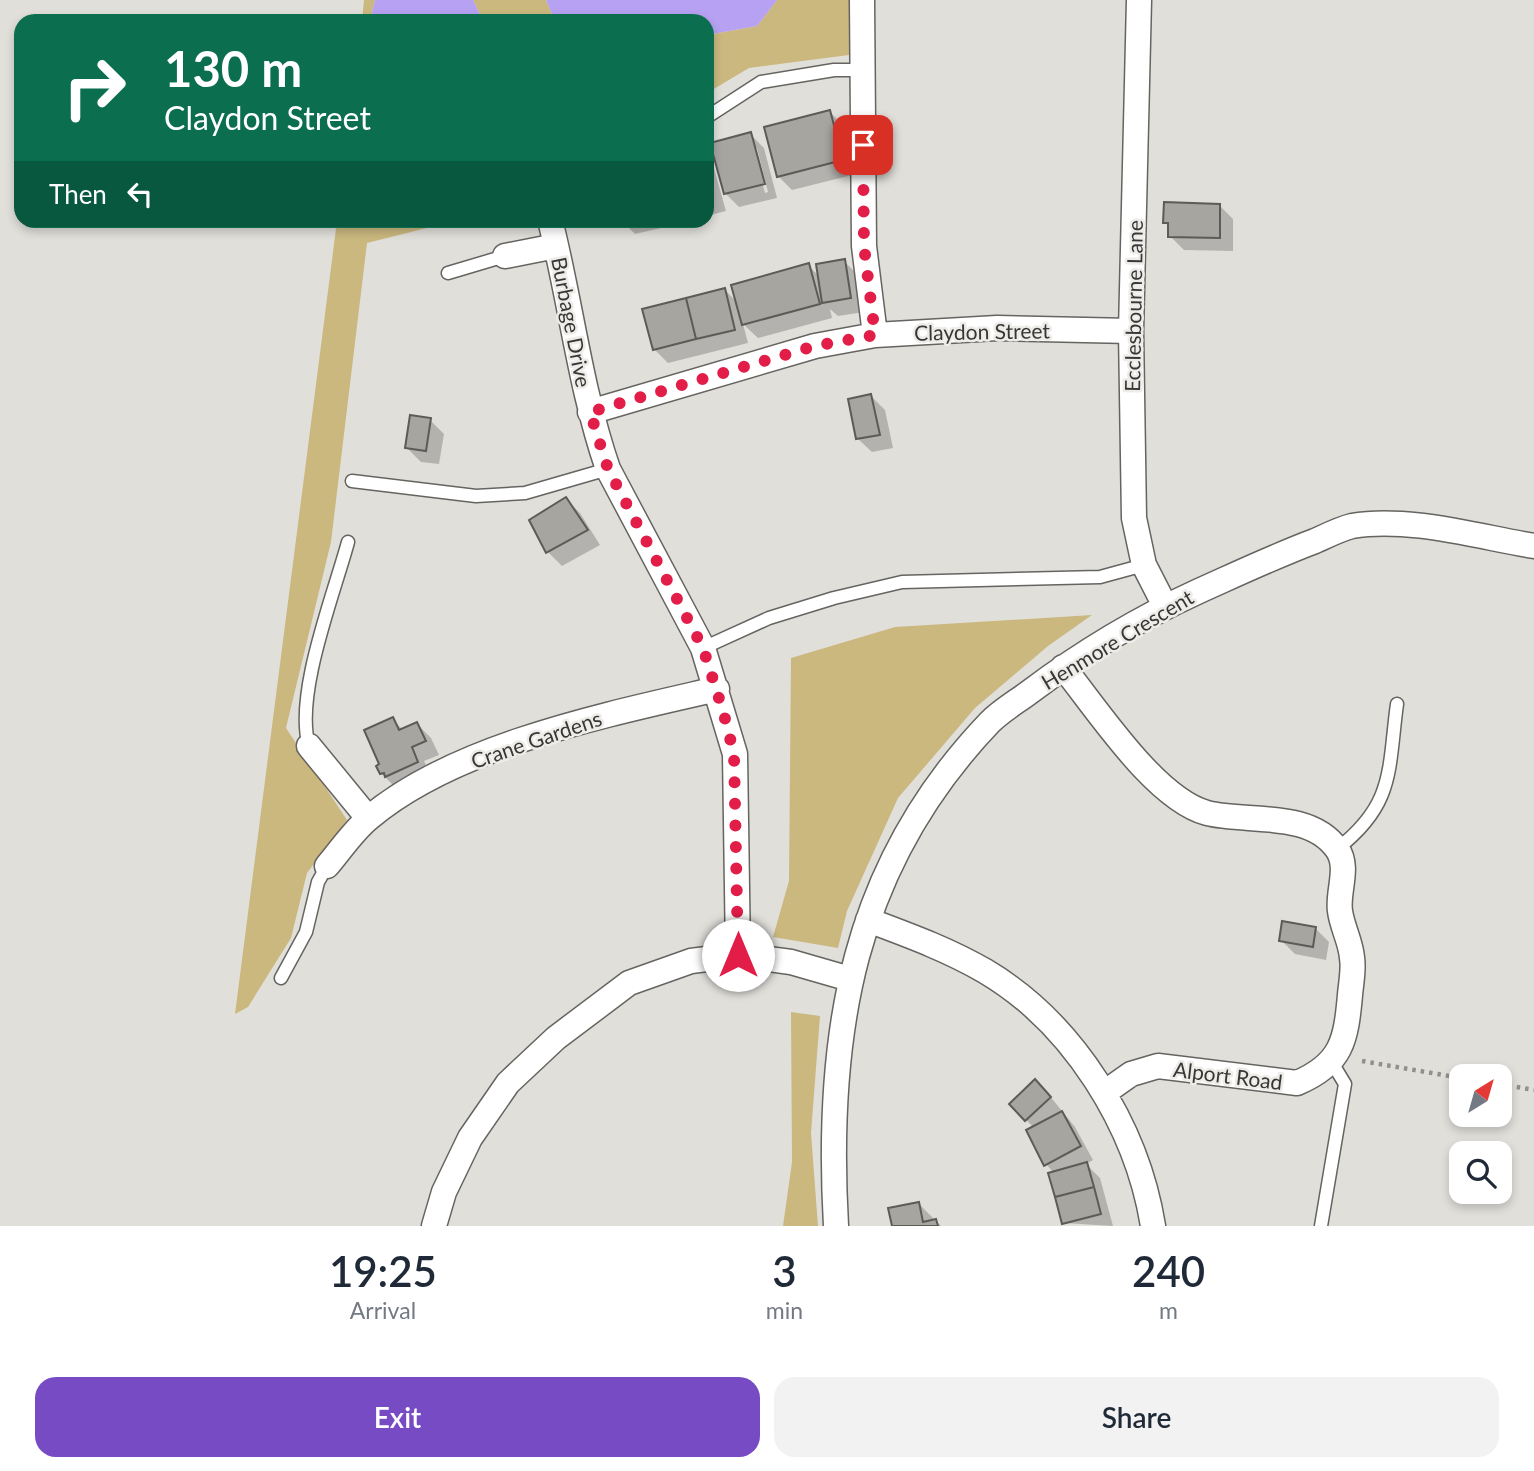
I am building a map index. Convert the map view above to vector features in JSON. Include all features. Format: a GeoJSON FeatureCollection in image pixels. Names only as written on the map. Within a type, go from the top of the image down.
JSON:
{"type":"FeatureCollection","features":[{"type":"Feature","properties":{"kind":"street"},"geometry":{"type":"LineString","coordinates":[[862,0],[864,246],[875,335]]}},
{"type":"Feature","properties":{"kind":"street","name":"Ecclesbourne Lane"},"geometry":{"type":"LineString","coordinates":[[1139,0],[1132,331],[1134,518],[1144,565],[1165,606]]}},
{"type":"Feature","properties":{"kind":"street","name":"Burbage Drive"},"geometry":{"type":"LineString","coordinates":[[552,228],[590,412],[608,469],[703,648],[734,754],[738,955]]}},
{"type":"Feature","properties":{"kind":"street","name":"Burbage Drive"},"geometry":{"type":"LineString","coordinates":[[505,256],[556,246]]}},
{"type":"Feature","properties":{"kind":"street","name":"Claydon Street"},"geometry":{"type":"LineString","coordinates":[[590,412],[815,346],[875,335],[997,328],[1132,331]]}},
{"type":"Feature","properties":{"kind":"street","name":"Henmore Crescent"},"geometry":{"type":"LineString","coordinates":[[836,1226],[831,1148],[835,1072],[850,979],[868,920],[898,847],[939,782],[992,720],[1063,667],[1165,606],[1350,527],[1407,526],[1534,546]]}},
{"type":"Feature","properties":{"kind":"street"},"geometry":{"type":"LineString","coordinates":[[1063,667],[1156,782],[1180,802],[1206,813],[1297,824],[1317,832],[1338,849],[1343,865],[1340,910],[1353,958],[1347,1035],[1335,1057]]}},
{"type":"Feature","properties":{"kind":"street","name":"Crane Gardens"},"geometry":{"type":"LineString","coordinates":[[327,866],[368,818],[427,778],[501,749],[614,713],[717,689]]}},
{"type":"Feature","properties":{"kind":"street"},"geometry":{"type":"LineString","coordinates":[[309,746],[368,818]]}},
{"type":"Feature","properties":{"kind":"street"},"geometry":{"type":"LineString","coordinates":[[868,920],[938,946],[987,972],[1024,999],[1057,1031],[1104,1093],[1127,1136],[1153,1226]]}},
{"type":"Feature","properties":{"kind":"street"},"geometry":{"type":"LineString","coordinates":[[434,1226],[444,1192],[470,1138],[508,1083],[556,1038],[629,983],[691,961],[738,955],[791,962],[850,979]]}},
{"type":"Feature","properties":{"kind":"street","name":"Alport Road"},"geometry":{"type":"LineString","coordinates":[[1104,1093],[1131,1073],[1158,1066],[1297,1083],[1316,1075],[1335,1057]]}},
{"type":"Feature","properties":{"kind":"lane"},"geometry":{"type":"LineString","coordinates":[[714,112],[761,82],[834,71],[862,70]]}},
{"type":"Feature","properties":{"kind":"lane"},"geometry":{"type":"LineString","coordinates":[[448,273],[505,256]]}},
{"type":"Feature","properties":{"kind":"lane"},"geometry":{"type":"LineString","coordinates":[[352,481],[476,496],[525,493],[608,469]]}},
{"type":"Feature","properties":{"kind":"lane"},"geometry":{"type":"LineString","coordinates":[[309,746],[304,714],[313,670],[348,542]]}},
{"type":"Feature","properties":{"kind":"lane"},"geometry":{"type":"LineString","coordinates":[[703,648],[769,618],[834,598],[902,582],[1100,577],[1144,565]]}},
{"type":"Feature","properties":{"kind":"lane"},"geometry":{"type":"LineString","coordinates":[[1338,849],[1370,819],[1384,798],[1397,704]]}},
{"type":"Feature","properties":{"kind":"lane"},"geometry":{"type":"LineString","coordinates":[[281,978],[306,932],[318,881],[327,866]]}},
{"type":"Feature","properties":{"kind":"lane"},"geometry":{"type":"LineString","coordinates":[[1321,1226],[1345,1084],[1335,1057]]}},
{"type":"Feature","properties":{"kind":"path"},"geometry":{"type":"LineString","coordinates":[[1335,1057],[1449,1076]]}},
{"type":"Feature","properties":{"kind":"path"},"geometry":{"type":"LineString","coordinates":[[1512,1086],[1534,1090]]}},
{"type":"Feature","properties":{"kind":"shaded area"},"geometry":{"type":"Polygon","coordinates":[[[364,0],[375,0],[372,14],[363,14],[364,0]]]}},
{"type":"Feature","properties":{"kind":"shaded area"},"geometry":{"type":"Polygon","coordinates":[[[375,0],[473,0],[480,14],[372,14],[375,0]]]}},
{"type":"Feature","properties":{"kind":"shaded area"},"geometry":{"type":"Polygon","coordinates":[[[473,0],[546,0],[552,14],[480,14],[473,0]]]}},
{"type":"Feature","properties":{"kind":"shaded area"},"geometry":{"type":"Polygon","coordinates":[[[546,0],[777,0],[757,26],[714,34],[714,14],[552,14],[546,0]]]}},
{"type":"Feature","properties":{"kind":"shaded area"},"geometry":{"type":"Polygon","coordinates":[[[777,0],[851,0],[849,55],[749,68],[714,89],[714,34],[757,26],[777,0]]]}},
{"type":"Feature","properties":{"kind":"shaded area"},"geometry":{"type":"Polygon","coordinates":[[[336,228],[427,228],[367,243],[331,542],[286,728],[347,820],[307,873],[291,938],[248,1007],[235,1014],[336,228]]]}},
{"type":"Feature","properties":{"kind":"shaded area"},"geometry":{"type":"Polygon","coordinates":[[[1092,615],[1048,646],[975,708],[898,798],[847,911],[838,948],[773,937],[789,881],[791,658],[895,627],[1092,615]]]}},
{"type":"Feature","properties":{"kind":"shaded area"},"geometry":{"type":"Polygon","coordinates":[[[791,1012],[820,1016],[811,1133],[818,1226],[783,1226],[792,1162],[791,1012]]]}},
{"type":"Feature","properties":{"kind":"building"},"geometry":{"type":"Polygon","coordinates":[[[830,110],[843,160],[777,177],[764,127],[830,110]]]}},
{"type":"Feature","properties":{"kind":"building"},"geometry":{"type":"Polygon","coordinates":[[[751,132],[765,184],[724,194],[714,158],[714,142],[751,132]]]}},
{"type":"Feature","properties":{"kind":"building"},"geometry":{"type":"Polygon","coordinates":[[[1164,202],[1220,204],[1220,238],[1168,237],[1168,223],[1163,223],[1164,202]]]}},
{"type":"Feature","properties":{"kind":"building"},"geometry":{"type":"Polygon","coordinates":[[[845,259],[851,298],[822,303],[816,264],[845,259]]]}},
{"type":"Feature","properties":{"kind":"building"},"geometry":{"type":"Polygon","coordinates":[[[809,263],[820,304],[742,325],[731,285],[809,263]]]}},
{"type":"Feature","properties":{"kind":"building"},"geometry":{"type":"Polygon","coordinates":[[[725,288],[735,330],[696,339],[686,298],[725,288]]]}},
{"type":"Feature","properties":{"kind":"building"},"geometry":{"type":"Polygon","coordinates":[[[686,298],[696,339],[653,350],[642,309],[686,298]]]}},
{"type":"Feature","properties":{"kind":"building"},"geometry":{"type":"Polygon","coordinates":[[[871,394],[880,435],[856,439],[848,399],[871,394]]]}},
{"type":"Feature","properties":{"kind":"building"},"geometry":{"type":"Polygon","coordinates":[[[410,415],[431,418],[426,451],[405,448],[410,415]]]}},
{"type":"Feature","properties":{"kind":"building"},"geometry":{"type":"Polygon","coordinates":[[[566,497],[588,530],[546,553],[529,520],[566,497]]]}},
{"type":"Feature","properties":{"kind":"building"},"geometry":{"type":"Polygon","coordinates":[[[393,717],[399,730],[417,722],[426,741],[412,747],[418,762],[385,777],[376,766],[379,764],[364,730],[393,717]]]}},
{"type":"Feature","properties":{"kind":"building"},"geometry":{"type":"Polygon","coordinates":[[[1282,921],[1316,927],[1313,947],[1279,941],[1282,921]]]}},
{"type":"Feature","properties":{"kind":"building"},"geometry":{"type":"Polygon","coordinates":[[[1035,1079],[1051,1097],[1025,1121],[1009,1104],[1035,1079]]]}},
{"type":"Feature","properties":{"kind":"building"},"geometry":{"type":"Polygon","coordinates":[[[1062,1111],[1081,1146],[1044,1166],[1026,1130],[1062,1111]]]}},
{"type":"Feature","properties":{"kind":"building"},"geometry":{"type":"Polygon","coordinates":[[[1087,1162],[1094,1187],[1055,1197],[1048,1173],[1087,1162]]]}},
{"type":"Feature","properties":{"kind":"building"},"geometry":{"type":"Polygon","coordinates":[[[1094,1187],[1101,1214],[1062,1224],[1055,1197],[1094,1187]]]}},
{"type":"Feature","properties":{"kind":"building"},"geometry":{"type":"Polygon","coordinates":[[[919,1202],[923,1222],[936,1219],[938,1226],[892,1226],[888,1208],[919,1202]]]}},
{"type":"Feature","properties":{"kind":"route"},"geometry":{"type":"LineString","coordinates":[[738,955],[738,831],[734,754],[723,711],[703,648],[608,469],[590,412],[815,346],[875,335],[864,246],[863,145]]}}]}
